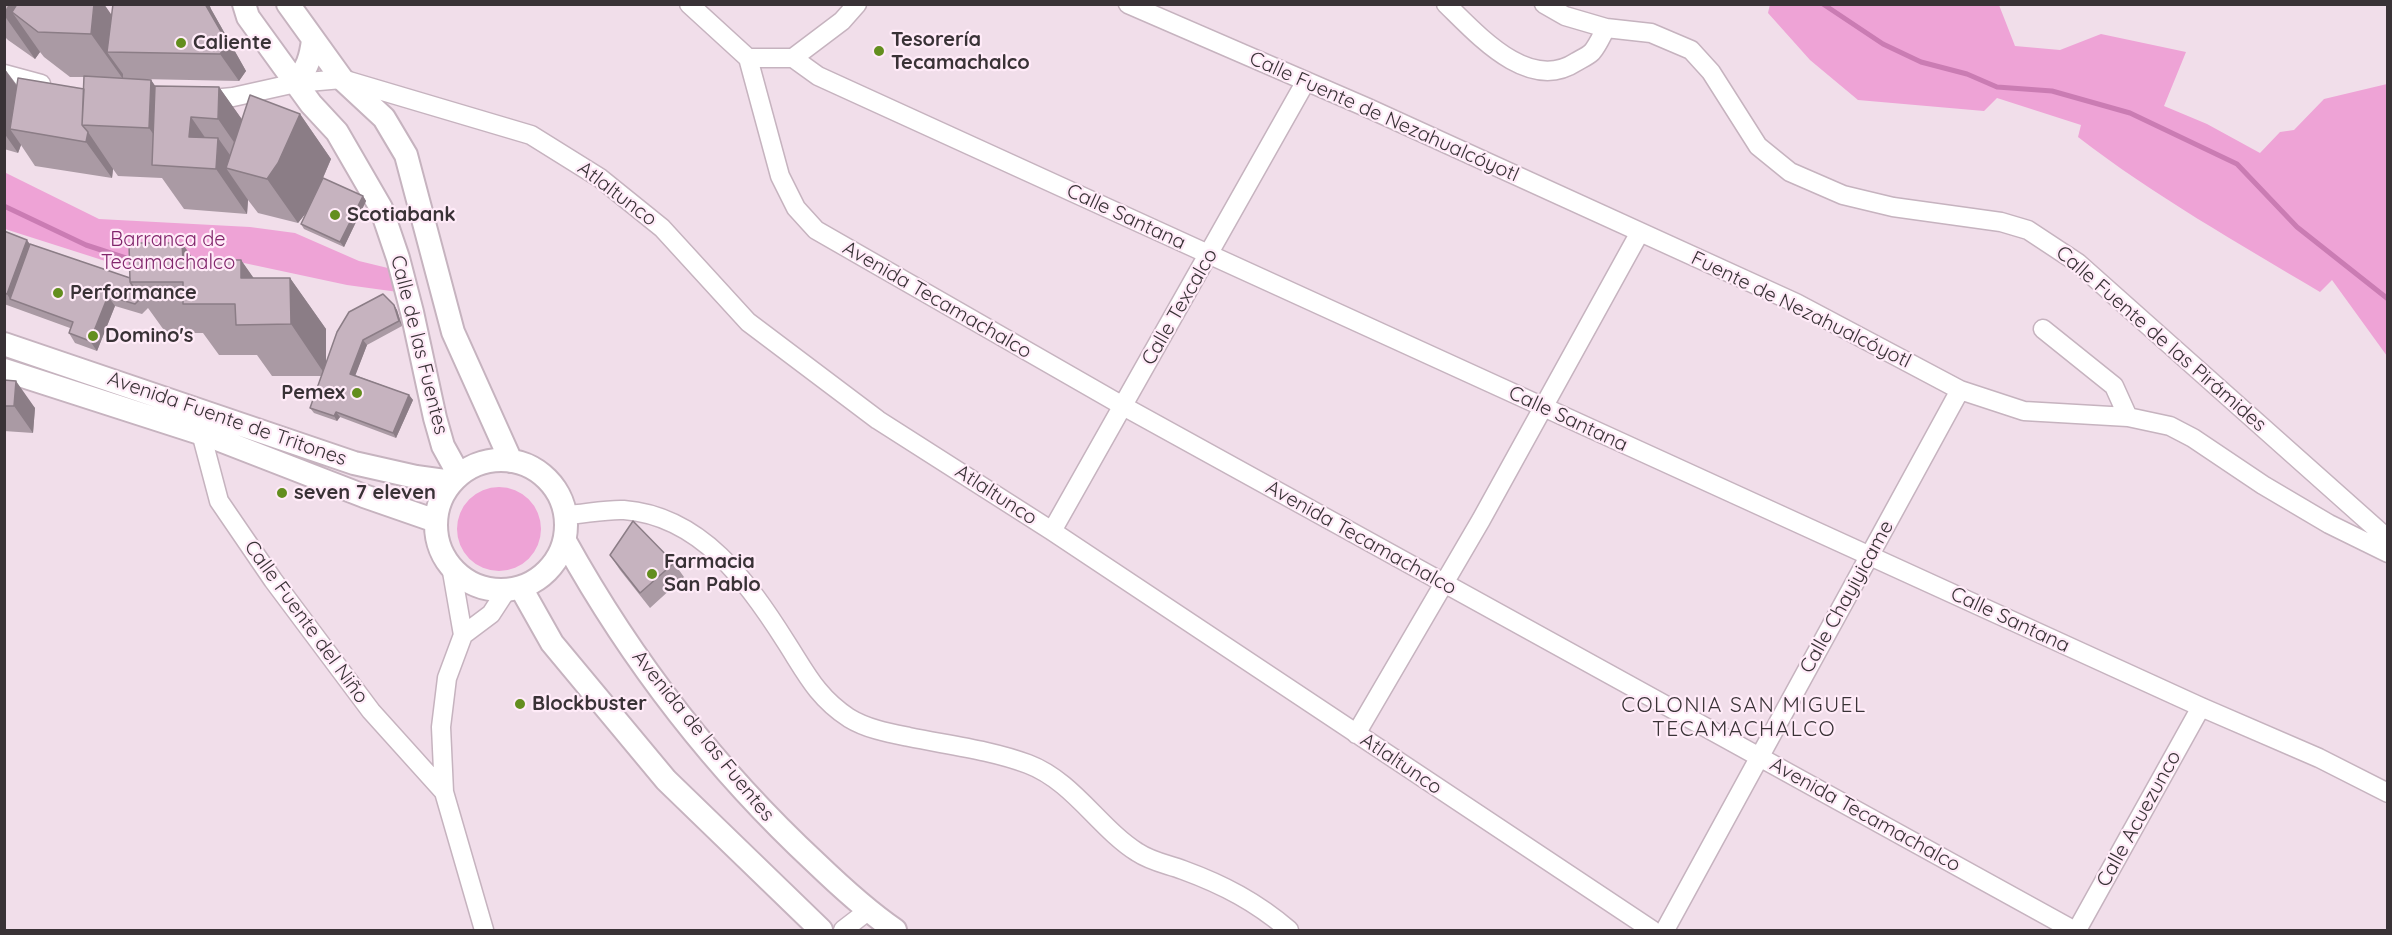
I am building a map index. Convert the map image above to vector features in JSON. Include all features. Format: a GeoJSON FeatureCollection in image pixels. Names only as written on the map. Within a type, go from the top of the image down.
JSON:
{"type":"FeatureCollection","features":[{"type":"Feature","properties":{"kind":"main road","name":"Calle de las Fuentes"},"geometry":{"type":"LineString","coordinates":[[244,4],[248,17],[296,84],[337,132],[381,208],[398,258],[412,312],[435,418],[456,479]]}},
{"type":"Feature","properties":{"kind":"main road","name":"Calle de las Fuentes"},"geometry":{"type":"LineString","coordinates":[[288,4],[342,79],[384,118],[406,155],[453,332],[511,461]]}},
{"type":"Feature","properties":{"kind":"main road"},"geometry":{"type":"LineString","coordinates":[[296,84],[312,56],[313,39]]}},
{"type":"Feature","properties":{"kind":"main road","name":"Avenida Fuente de Tritones"},"geometry":{"type":"LineString","coordinates":[[4,344],[354,463],[416,477],[456,479]]}},
{"type":"Feature","properties":{"kind":"main road","name":"Avenida Fuente de Tritones"},"geometry":{"type":"LineString","coordinates":[[4,370],[201,434],[436,521]]}},
{"type":"Feature","properties":{"kind":"main road"},"geometry":{"type":"LineString","coordinates":[[511,461],[527,465],[541,473],[552,485],[561,499],[566,515],[565,541],[553,565],[533,582],[514,589],[485,589],[466,580],[451,566],[439,545],[436,521],[441,501],[456,479],[483,462],[511,461]]}},
{"type":"Feature","properties":{"kind":"main road","name":"Avenida de las Fuentes"},"geometry":{"type":"LineString","coordinates":[[565,541],[595,595],[629,646],[740,787],[789,838],[869,910],[895,930]]}},
{"type":"Feature","properties":{"kind":"main road"},"geometry":{"type":"LineString","coordinates":[[514,589],[552,643],[666,780],[821,930]]}},
{"type":"Feature","properties":{"kind":"street"},"geometry":{"type":"LineString","coordinates":[[689,4],[748,58],[794,58],[842,21],[856,4]]}},
{"type":"Feature","properties":{"kind":"street","name":"Calle Fuente de Nezahualcóyotl"},"geometry":{"type":"LineString","coordinates":[[1128,4],[1306,81],[1640,232]]}},
{"type":"Feature","properties":{"kind":"street"},"geometry":{"type":"LineString","coordinates":[[1446,4],[1482,38],[1525,68],[1545,72],[1565,69],[1591,52],[1606,28]]}},
{"type":"Feature","properties":{"kind":"street","name":"Calle Fuente de las Pirámides"},"geometry":{"type":"LineString","coordinates":[[1544,4],[1565,16],[1606,28],[1651,33],[1691,50],[1711,72],[1758,146],[1790,172],[1843,195],[1893,207],[2001,222],[2028,230],[2050,242],[2078,263],[2388,539]]}},
{"type":"Feature","properties":{"kind":"street","name":"Avenida Tecamachalco"},"geometry":{"type":"LineString","coordinates":[[748,58],[780,176],[796,208],[816,230],[1123,406],[2075,930]]}},
{"type":"Feature","properties":{"kind":"street","name":"Calle Santana"},"geometry":{"type":"LineString","coordinates":[[794,58],[818,76],[2201,707],[2319,758],[2388,793]]}},
{"type":"Feature","properties":{"kind":"street"},"geometry":{"type":"LineString","coordinates":[[4,74],[60,88]]}},
{"type":"Feature","properties":{"kind":"street"},"geometry":{"type":"LineString","coordinates":[[180,101],[233,97],[296,84],[342,79]]}},
{"type":"Feature","properties":{"kind":"street","name":"Atlaltunco"},"geometry":{"type":"LineString","coordinates":[[342,79],[531,135],[590,172],[662,228],[748,322],[878,420],[1052,531],[1652,930]]}},
{"type":"Feature","properties":{"kind":"street","name":"Calle Texcalco"},"geometry":{"type":"LineString","coordinates":[[1052,531],[1306,81]]}},
{"type":"Feature","properties":{"kind":"street"},"geometry":{"type":"LineString","coordinates":[[1356,734],[1481,520],[1541,407],[1640,232]]}},
{"type":"Feature","properties":{"kind":"street","name":"Fuente de Nezahualcóyotl"},"geometry":{"type":"LineString","coordinates":[[1640,232],[1796,303],[1960,390]]}},
{"type":"Feature","properties":{"kind":"street"},"geometry":{"type":"LineString","coordinates":[[2043,329],[2114,386],[2128,417]]}},
{"type":"Feature","properties":{"kind":"street"},"geometry":{"type":"LineString","coordinates":[[1960,390],[2024,411],[2128,417],[2170,426],[2193,438],[2319,519],[2365,544],[2388,553]]}},
{"type":"Feature","properties":{"kind":"street","name":"Calle Chayiyicame"},"geometry":{"type":"LineString","coordinates":[[1665,930],[1960,390]]}},
{"type":"Feature","properties":{"kind":"street","name":"Calle Fuente del Niño"},"geometry":{"type":"LineString","coordinates":[[201,434],[219,501],[273,580],[371,711],[444,792]]}},
{"type":"Feature","properties":{"kind":"street"},"geometry":{"type":"LineString","coordinates":[[566,515],[622,510],[650,514],[677,523],[710,546],[733,568],[781,633],[806,676],[827,702],[851,719],[879,731],[995,754],[1030,765],[1057,781],[1084,803],[1135,851],[1154,862],[1181,869],[1244,896],[1289,930]]}},
{"type":"Feature","properties":{"kind":"street"},"geometry":{"type":"LineString","coordinates":[[451,566],[464,634],[447,678],[441,727],[444,792],[484,930]]}},
{"type":"Feature","properties":{"kind":"street"},"geometry":{"type":"LineString","coordinates":[[464,634],[491,614],[514,589]]}},
{"type":"Feature","properties":{"kind":"street","name":"Calle Acuezunco"},"geometry":{"type":"LineString","coordinates":[[2075,930],[2201,707]]}},
{"type":"Feature","properties":{"kind":"street"},"geometry":{"type":"LineString","coordinates":[[843,930],[869,910]]}},
{"type":"Feature","properties":{"kind":"green space"},"geometry":{"type":"Polygon","coordinates":[[[1770,4],[1999,5],[2015,46],[2060,50],[2101,34],[2186,52],[2164,106],[2207,124],[2260,153],[2280,132],[2294,130],[2324,99],[2387,84],[2387,356],[2332,280],[2320,292],[2196,218],[2136,179],[2078,137],[2081,125],[1997,98],[1984,111],[1858,100],[1810,60],[1768,13],[1770,4]]]}},
{"type":"Feature","properties":{"kind":"green space","name":"Barranca de Tecamachalco"},"geometry":{"type":"Polygon","coordinates":[[[4,172],[99,219],[250,227],[295,233],[359,261],[396,270],[398,292],[347,285],[230,260],[168,281],[5,229],[4,172]]]}},
{"type":"Feature","properties":{"kind":"green space"},"geometry":{"type":"Polygon","coordinates":[[[499,487],[515,490],[529,499],[538,513],[541,529],[538,545],[529,559],[515,568],[499,571],[483,568],[469,559],[460,545],[457,529],[460,513],[469,499],[483,490],[499,487]]]}},
{"type":"Feature","properties":{"kind":"building"},"geometry":{"type":"Polygon","coordinates":[[[4,4],[10,4],[4,14],[4,4]]]}},
{"type":"Feature","properties":{"kind":"building"},"geometry":{"type":"Polygon","coordinates":[[[17,4],[94,4],[91,34],[38,32],[12,12],[17,4]]]}},
{"type":"Feature","properties":{"kind":"building"},"geometry":{"type":"Polygon","coordinates":[[[113,4],[205,4],[228,44],[220,54],[107,52],[113,4]]]}},
{"type":"Feature","properties":{"kind":"building"},"geometry":{"type":"Polygon","coordinates":[[[84,76],[151,80],[149,128],[82,125],[84,76]]]}},
{"type":"Feature","properties":{"kind":"building"},"geometry":{"type":"Polygon","coordinates":[[[18,78],[84,89],[82,125],[88,132],[86,142],[10,129],[18,78]]]}},
{"type":"Feature","properties":{"kind":"building"},"geometry":{"type":"Polygon","coordinates":[[[155,86],[219,87],[218,119],[191,117],[189,137],[218,138],[216,169],[152,165],[155,86]]]}},
{"type":"Feature","properties":{"kind":"building"},"geometry":{"type":"Polygon","coordinates":[[[250,95],[300,114],[278,163],[267,179],[226,168],[250,95]]]}},
{"type":"Feature","properties":{"kind":"building","name":"Scotiabank"},"geometry":{"type":"Polygon","coordinates":[[[323,178],[363,196],[340,242],[301,224],[323,178]]]}},
{"type":"Feature","properties":{"kind":"building"},"geometry":{"type":"Polygon","coordinates":[[[4,231],[27,240],[7,294],[4,293],[4,231]]]}},
{"type":"Feature","properties":{"kind":"building"},"geometry":{"type":"Polygon","coordinates":[[[129,243],[182,243],[183,260],[241,260],[241,278],[290,278],[291,324],[236,325],[235,304],[183,304],[183,282],[130,282],[129,243]]]}},
{"type":"Feature","properties":{"kind":"building"},"geometry":{"type":"Polygon","coordinates":[[[30,244],[130,278],[130,282],[141,298],[135,304],[108,296],[90,341],[69,333],[73,322],[10,299],[30,244]]]}},
{"type":"Feature","properties":{"kind":"building","name":"Pemex"},"geometry":{"type":"Polygon","coordinates":[[[383,294],[394,305],[399,321],[363,340],[350,374],[409,395],[393,433],[336,412],[334,416],[310,408],[337,332],[349,312],[383,294]]]}},
{"type":"Feature","properties":{"kind":"building"},"geometry":{"type":"Polygon","coordinates":[[[4,380],[16,381],[14,406],[4,406],[4,380]]]}},
{"type":"Feature","properties":{"kind":"building","name":"Farmacia San Pablo"},"geometry":{"type":"Polygon","coordinates":[[[633,521],[674,563],[640,593],[610,555],[633,521]]]}},
{"type":"Feature","properties":{"kind":"waterway"},"geometry":{"type":"LineString","coordinates":[[1823,4],[1883,44],[1921,62],[1967,74],[1997,87],[2052,91],[2130,113],[2237,164],[2297,227],[2388,299]]}},
{"type":"Feature","properties":{"kind":"waterway"},"geometry":{"type":"LineString","coordinates":[[4,206],[86,245],[135,261]]}},
{"type":"Feature","properties":{"kind":"place","name":"Caliente"},"geometry":{"type":"Point","coordinates":[181,43]}},
{"type":"Feature","properties":{"kind":"place","name":"Tesorería Tecamachalco"},"geometry":{"type":"Point","coordinates":[879,51]}},
{"type":"Feature","properties":{"kind":"place","name":"Scotiabank"},"geometry":{"type":"Point","coordinates":[335,215]}},
{"type":"Feature","properties":{"kind":"place","name":"Performance"},"geometry":{"type":"Point","coordinates":[58,293]}},
{"type":"Feature","properties":{"kind":"place","name":"Domino's"},"geometry":{"type":"Point","coordinates":[93,336]}},
{"type":"Feature","properties":{"kind":"place","name":"Pemex"},"geometry":{"type":"Point","coordinates":[357,393]}},
{"type":"Feature","properties":{"kind":"place","name":"seven 7 eleven"},"geometry":{"type":"Point","coordinates":[282,493]}},
{"type":"Feature","properties":{"kind":"place","name":"Farmacia San Pablo"},"geometry":{"type":"Point","coordinates":[652,574]}},
{"type":"Feature","properties":{"kind":"place","name":"Blockbuster"},"geometry":{"type":"Point","coordinates":[520,704]}},
{"type":"Feature","properties":{"kind":"district","name":"COLONIA SAN MIGUEL TECAMACHALCO"},"geometry":{"type":"Point","coordinates":[1744,718]}}]}
